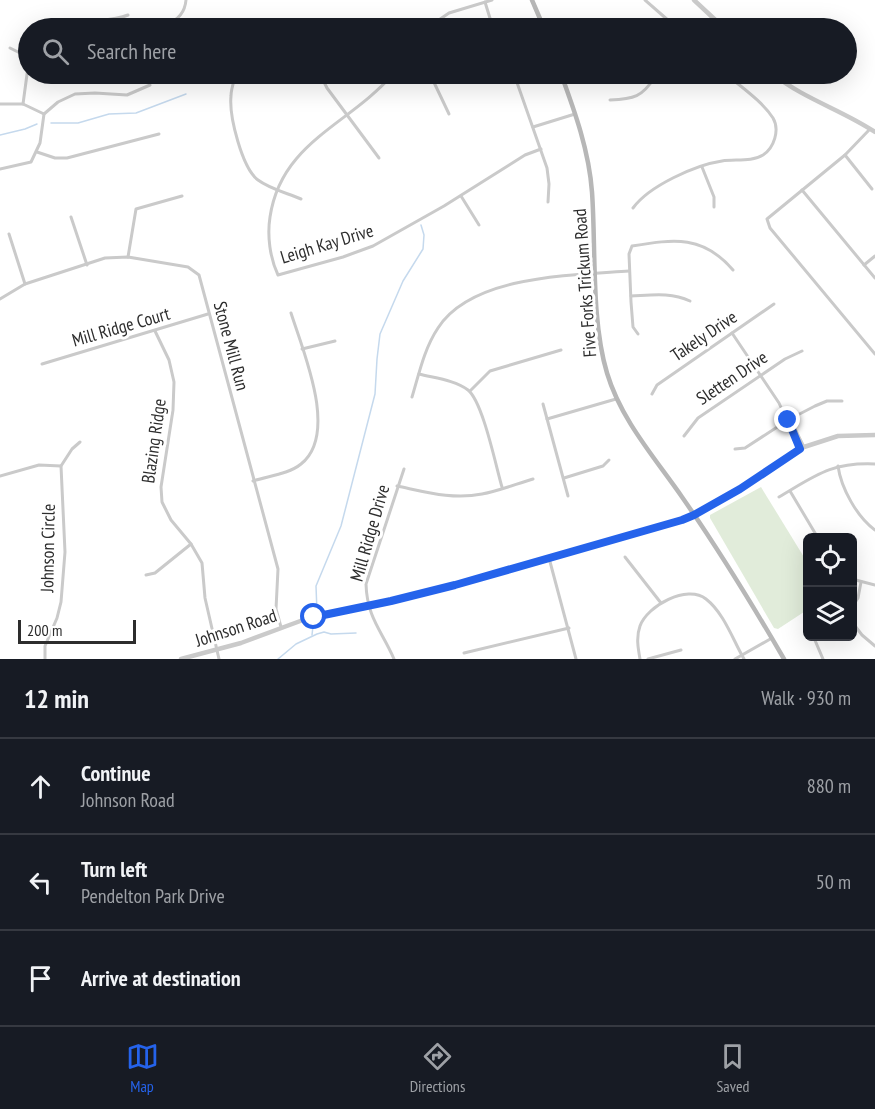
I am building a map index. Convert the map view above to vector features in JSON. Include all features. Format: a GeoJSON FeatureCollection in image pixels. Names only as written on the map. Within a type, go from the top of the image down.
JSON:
{"type":"FeatureCollection","features":[{"type":"Feature","properties":{"kind":"main road"},"geometry":{"type":"LineString","coordinates":[[532,0],[540,18]]}},
{"type":"Feature","properties":{"kind":"main road","name":"Five Forks Trickum Road"},"geometry":{"type":"LineString","coordinates":[[564,84],[582,136],[590,171],[597,306],[603,358],[616,399],[726,560],[784,659]]}},
{"type":"Feature","properties":{"kind":"street"},"geometry":{"type":"LineString","coordinates":[[178,18],[186,0]]}},
{"type":"Feature","properties":{"kind":"street"},"geometry":{"type":"LineString","coordinates":[[442,18],[449,13],[492,0]]}},
{"type":"Feature","properties":{"kind":"street"},"geometry":{"type":"LineString","coordinates":[[645,0],[666,18]]}},
{"type":"Feature","properties":{"kind":"street"},"geometry":{"type":"LineString","coordinates":[[694,0],[713,18]]}},
{"type":"Feature","properties":{"kind":"street"},"geometry":{"type":"LineString","coordinates":[[485,2],[490,18]]}},
{"type":"Feature","properties":{"kind":"street"},"geometry":{"type":"LineString","coordinates":[[122,18],[128,15]]}},
{"type":"Feature","properties":{"kind":"street"},"geometry":{"type":"LineString","coordinates":[[10,48],[18,52]]}},
{"type":"Feature","properties":{"kind":"street"},"geometry":{"type":"LineString","coordinates":[[22,104],[25,84]]}},
{"type":"Feature","properties":{"kind":"street"},"geometry":{"type":"LineString","coordinates":[[234,84],[231,110],[244,159],[253,176],[301,199]]}},
{"type":"Feature","properties":{"kind":"street"},"geometry":{"type":"LineString","coordinates":[[325,84],[379,158]]}},
{"type":"Feature","properties":{"kind":"street","name":"Leigh Kay Drive"},"geometry":{"type":"LineString","coordinates":[[384,84],[302,151],[288,168],[277,189],[271,209],[269,230],[271,252],[278,275],[343,257],[396,235],[525,155],[541,149]]}},
{"type":"Feature","properties":{"kind":"street"},"geometry":{"type":"LineString","coordinates":[[435,84],[449,114]]}},
{"type":"Feature","properties":{"kind":"street"},"geometry":{"type":"LineString","coordinates":[[518,84],[541,149],[548,176],[548,202]]}},
{"type":"Feature","properties":{"kind":"street"},"geometry":{"type":"LineString","coordinates":[[610,100],[631,99],[641,94],[648,84]]}},
{"type":"Feature","properties":{"kind":"street"},"geometry":{"type":"LineString","coordinates":[[633,208],[640,199],[666,182],[712,163],[761,157],[770,150],[777,131],[775,121],[737,84]]}},
{"type":"Feature","properties":{"kind":"street"},"geometry":{"type":"LineString","coordinates":[[788,84],[873,131],[770,215],[767,222],[875,354]]}},
{"type":"Feature","properties":{"kind":"street"},"geometry":{"type":"LineString","coordinates":[[0,169],[31,162],[37,152],[44,114],[58,102],[75,94],[127,95],[150,85]]}},
{"type":"Feature","properties":{"kind":"street"},"geometry":{"type":"LineString","coordinates":[[0,104],[22,104],[44,114]]}},
{"type":"Feature","properties":{"kind":"street"},"geometry":{"type":"LineString","coordinates":[[533,127],[575,114]]}},
{"type":"Feature","properties":{"kind":"street"},"geometry":{"type":"LineString","coordinates":[[37,152],[55,158],[67,158],[159,134]]}},
{"type":"Feature","properties":{"kind":"street"},"geometry":{"type":"LineString","coordinates":[[845,155],[872,189]]}},
{"type":"Feature","properties":{"kind":"street"},"geometry":{"type":"LineString","coordinates":[[702,167],[714,197],[714,207]]}},
{"type":"Feature","properties":{"kind":"street"},"geometry":{"type":"LineString","coordinates":[[802,190],[875,279]]}},
{"type":"Feature","properties":{"kind":"street"},"geometry":{"type":"LineString","coordinates":[[128,257],[136,209],[182,196]]}},
{"type":"Feature","properties":{"kind":"street"},"geometry":{"type":"LineString","coordinates":[[461,196],[479,225]]}},
{"type":"Feature","properties":{"kind":"street"},"geometry":{"type":"LineString","coordinates":[[71,217],[87,265]]}},
{"type":"Feature","properties":{"kind":"street"},"geometry":{"type":"LineString","coordinates":[[9,234],[25,284]]}},
{"type":"Feature","properties":{"kind":"street"},"geometry":{"type":"LineString","coordinates":[[638,334],[633,327],[629,272],[629,254],[632,246],[696,243],[708,248],[733,270]]}},
{"type":"Feature","properties":{"kind":"street"},"geometry":{"type":"LineString","coordinates":[[864,265],[875,256]]}},
{"type":"Feature","properties":{"kind":"street","name":"Stone Mill Run"},"geometry":{"type":"LineString","coordinates":[[0,299],[25,284],[105,258],[128,257],[189,267],[199,275],[278,569],[276,609],[281,627]]}},
{"type":"Feature","properties":{"kind":"street"},"geometry":{"type":"LineString","coordinates":[[412,397],[426,350],[438,327],[451,313],[468,301],[518,283],[564,274],[629,272]]}},
{"type":"Feature","properties":{"kind":"street"},"geometry":{"type":"LineString","coordinates":[[631,296],[669,294],[678,295],[690,301]]}},
{"type":"Feature","properties":{"kind":"street","name":"Takely Drive"},"geometry":{"type":"LineString","coordinates":[[652,394],[657,385],[774,304]]}},
{"type":"Feature","properties":{"kind":"street"},"geometry":{"type":"LineString","coordinates":[[253,481],[294,468],[308,457],[316,443],[318,413],[316,396],[291,313]]}},
{"type":"Feature","properties":{"kind":"street","name":"Mill Ridge Court"},"geometry":{"type":"LineString","coordinates":[[42,364],[208,314]]}},
{"type":"Feature","properties":{"kind":"street","name":"Blazing Ridge"},"geometry":{"type":"LineString","coordinates":[[155,331],[169,360],[174,382],[173,410],[161,487],[162,502],[171,520],[202,562],[205,598],[219,659]]}},
{"type":"Feature","properties":{"kind":"street"},"geometry":{"type":"LineString","coordinates":[[732,333],[792,423],[802,448]]}},
{"type":"Feature","properties":{"kind":"street"},"geometry":{"type":"LineString","coordinates":[[302,349],[335,341]]}},
{"type":"Feature","properties":{"kind":"street"},"geometry":{"type":"LineString","coordinates":[[470,391],[490,371],[561,350]]}},
{"type":"Feature","properties":{"kind":"street","name":"Sletten Drive"},"geometry":{"type":"LineString","coordinates":[[684,436],[696,420],[785,359],[802,351]]}},
{"type":"Feature","properties":{"kind":"street"},"geometry":{"type":"LineString","coordinates":[[419,374],[459,384],[470,391],[478,404],[502,488]]}},
{"type":"Feature","properties":{"kind":"street"},"geometry":{"type":"LineString","coordinates":[[547,419],[616,399]]}},
{"type":"Feature","properties":{"kind":"street"},"geometry":{"type":"LineString","coordinates":[[735,449],[745,448],[788,420],[827,401],[843,401]]}},
{"type":"Feature","properties":{"kind":"street"},"geometry":{"type":"LineString","coordinates":[[543,405],[568,496]]}},
{"type":"Feature","properties":{"kind":"street","name":"Johnson Road"},"geometry":{"type":"LineString","coordinates":[[181,659],[217,651],[310,618],[444,588],[694,515],[740,489],[802,448],[838,436],[875,435]]}},
{"type":"Feature","properties":{"kind":"street"},"geometry":{"type":"LineString","coordinates":[[0,476],[39,465],[61,466],[72,449],[80,442]]}},
{"type":"Feature","properties":{"kind":"street"},"geometry":{"type":"LineString","coordinates":[[563,478],[603,466],[609,460]]}},
{"type":"Feature","properties":{"kind":"street"},"geometry":{"type":"LineString","coordinates":[[779,497],[829,469],[853,464],[875,464]]}},
{"type":"Feature","properties":{"kind":"street","name":"Johnson Circle"},"geometry":{"type":"LineString","coordinates":[[45,659],[45,646],[61,602],[65,552],[61,466]]}},
{"type":"Feature","properties":{"kind":"street"},"geometry":{"type":"LineString","coordinates":[[838,466],[844,488],[862,516],[875,530]]}},
{"type":"Feature","properties":{"kind":"street","name":"Mill Ridge Drive"},"geometry":{"type":"LineString","coordinates":[[369,606],[366,584],[404,469]]}},
{"type":"Feature","properties":{"kind":"street"},"geometry":{"type":"LineString","coordinates":[[397,486],[442,496],[461,496],[484,494],[533,479]]}},
{"type":"Feature","properties":{"kind":"street"},"geometry":{"type":"LineString","coordinates":[[790,491],[816,533]]}},
{"type":"Feature","properties":{"kind":"street"},"geometry":{"type":"LineString","coordinates":[[146,575],[155,573],[190,544]]}},
{"type":"Feature","properties":{"kind":"street"},"geometry":{"type":"LineString","coordinates":[[625,557],[661,603]]}},
{"type":"Feature","properties":{"kind":"street"},"geometry":{"type":"LineString","coordinates":[[549,558],[576,659]]}},
{"type":"Feature","properties":{"kind":"street"},"geometry":{"type":"LineString","coordinates":[[857,581],[875,585]]}},
{"type":"Feature","properties":{"kind":"street"},"geometry":{"type":"LineString","coordinates":[[857,600],[861,582]]}},
{"type":"Feature","properties":{"kind":"street"},"geometry":{"type":"LineString","coordinates":[[640,659],[637,645],[639,627],[652,609],[661,603],[692,594],[703,597],[719,612],[743,657]]}},
{"type":"Feature","properties":{"kind":"street"},"geometry":{"type":"LineString","coordinates":[[369,606],[375,625],[394,659]]}},
{"type":"Feature","properties":{"kind":"street"},"geometry":{"type":"LineString","coordinates":[[464,653],[569,628]]}},
{"type":"Feature","properties":{"kind":"street"},"geometry":{"type":"LineString","coordinates":[[857,628],[875,646]]}},
{"type":"Feature","properties":{"kind":"street"},"geometry":{"type":"LineString","coordinates":[[735,659],[743,657],[772,638]]}},
{"type":"Feature","properties":{"kind":"street"},"geometry":{"type":"LineString","coordinates":[[815,641],[824,659]]}},
{"type":"Feature","properties":{"kind":"street"},"geometry":{"type":"LineString","coordinates":[[648,659],[681,650]]}},
{"type":"Feature","properties":{"kind":"green space"},"geometry":{"type":"Polygon","coordinates":[[[761,487],[803,555],[803,613],[778,629],[774,628],[710,515],[761,487]]]}},
{"type":"Feature","properties":{"kind":"waterway"},"geometry":{"type":"LineString","coordinates":[[51,123],[78,123],[109,114],[136,113],[186,94]]}},
{"type":"Feature","properties":{"kind":"waterway"},"geometry":{"type":"LineString","coordinates":[[0,135],[37,124]]}},
{"type":"Feature","properties":{"kind":"waterway"},"geometry":{"type":"LineString","coordinates":[[317,612],[316,586],[341,526],[375,394],[380,334],[403,281],[423,249],[424,235],[421,225]]}},
{"type":"Feature","properties":{"kind":"waterway"},"geometry":{"type":"LineString","coordinates":[[312,635],[313,626],[318,623],[318,620]]}},
{"type":"Feature","properties":{"kind":"waterway"},"geometry":{"type":"LineString","coordinates":[[278,659],[296,644],[317,634],[324,632],[356,633]]}},
{"type":"Feature","properties":{"kind":"route"},"geometry":{"type":"LineString","coordinates":[[314,617],[455,585],[682,520],[721,501],[800,449],[788,425],[788,420]]}}]}
